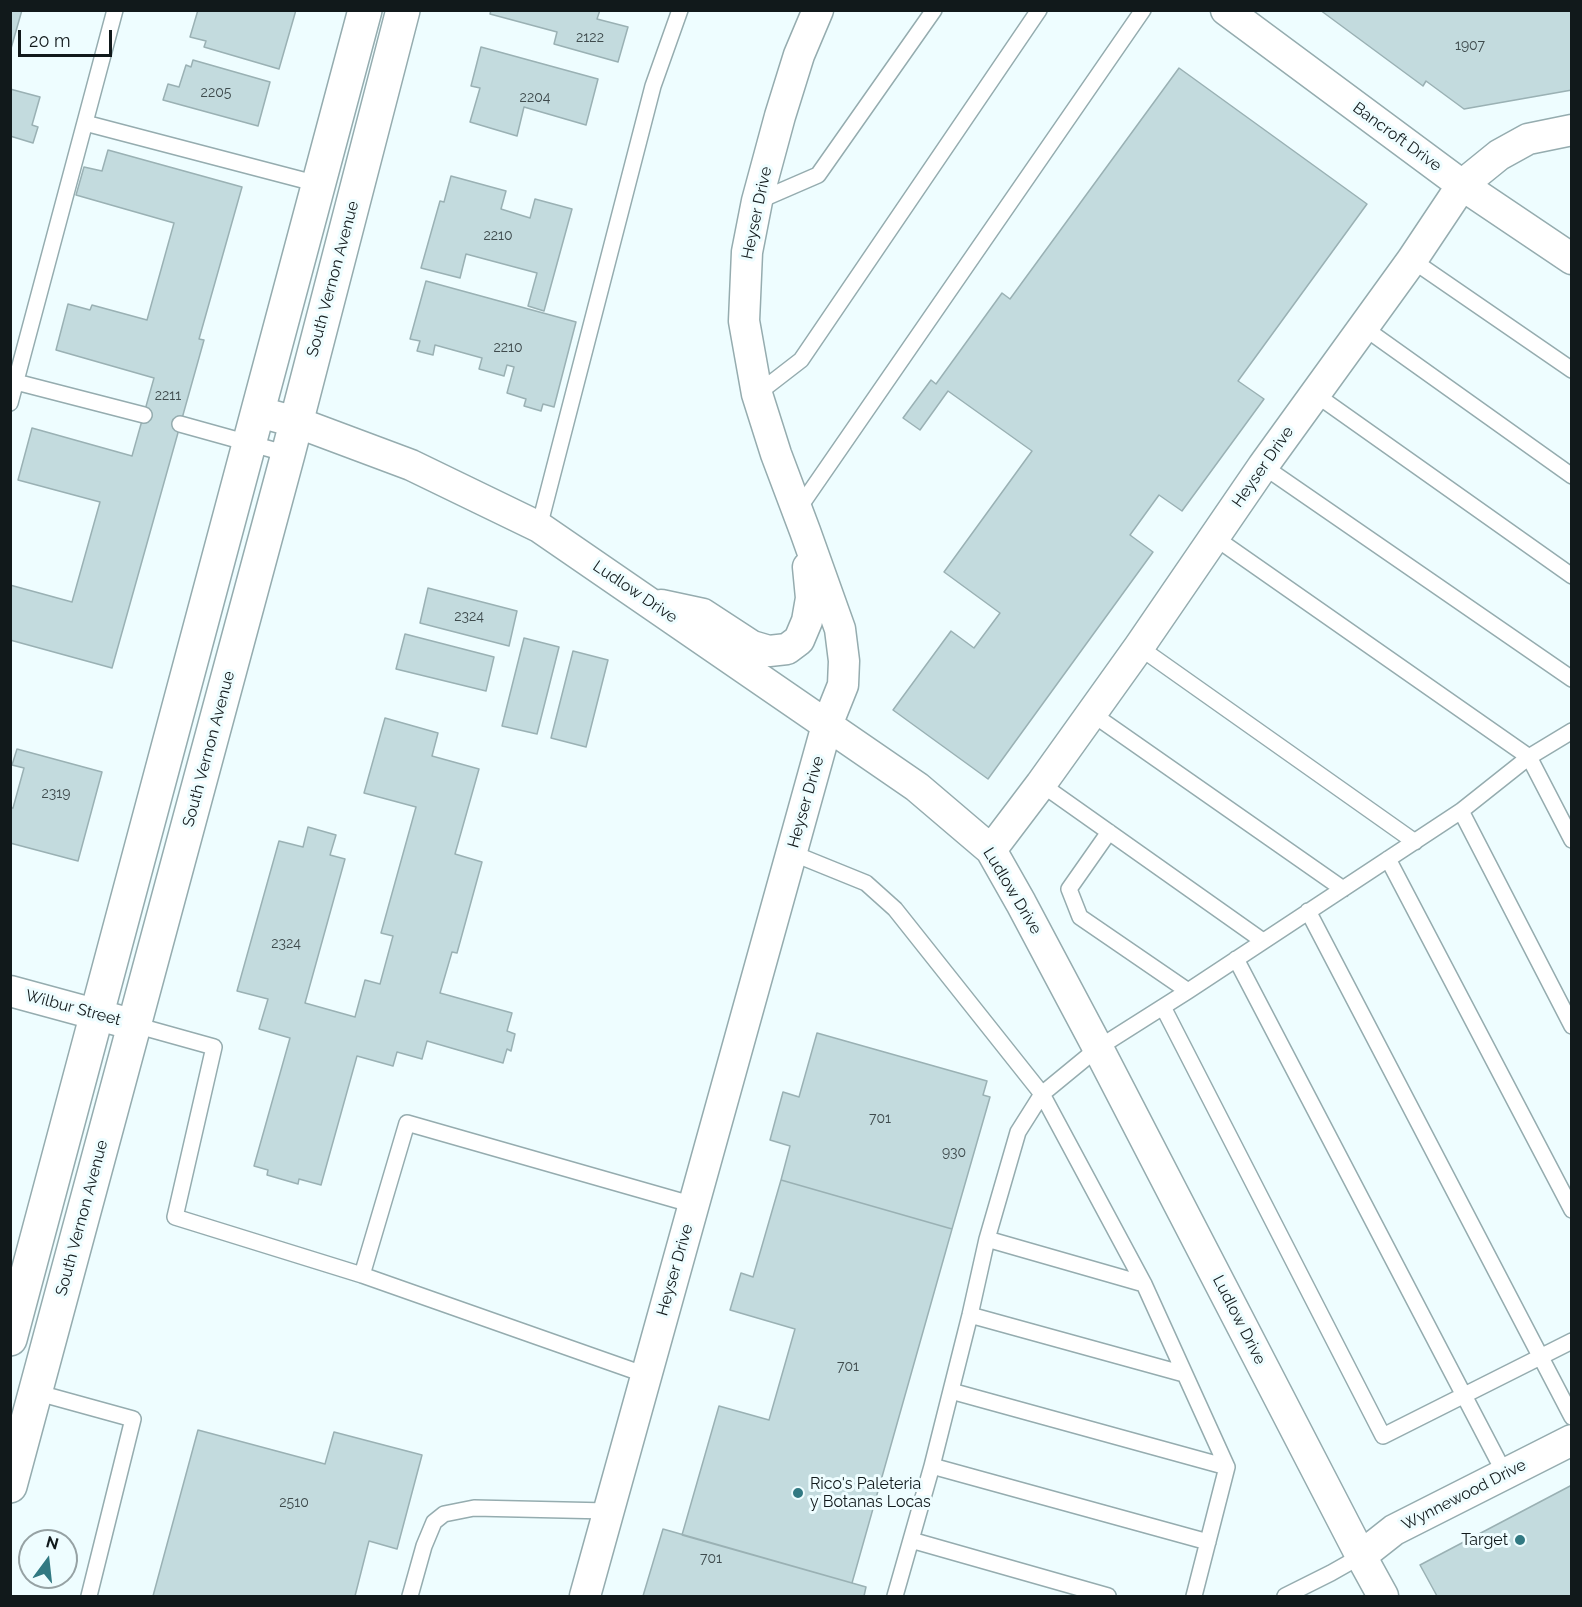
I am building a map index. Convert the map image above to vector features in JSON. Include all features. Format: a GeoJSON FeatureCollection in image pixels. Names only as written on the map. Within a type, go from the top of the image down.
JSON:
{"type":"FeatureCollection","features":[{"type":"Feature","properties":{"kind":"main road"},"geometry":{"type":"LineString","coordinates":[[10,1339],[365,10]]}},
{"type":"Feature","properties":{"kind":"main road","name":"South Vernon Avenue"},"geometry":{"type":"LineString","coordinates":[[10,1486],[288,454],[403,10]]}},
{"type":"Feature","properties":{"kind":"street","name":"Heyser Drive"},"geometry":{"type":"LineString","coordinates":[[585,1596],[827,725],[843,685],[844,661],[840,629],[776,454],[757,394],[744,321],[747,252],[757,201],[799,54],[818,10]]}},
{"type":"Feature","properties":{"kind":"street","name":"Bancroft Drive"},"geometry":{"type":"LineString","coordinates":[[1226,10],[1462,185],[1572,259]]}},
{"type":"Feature","properties":{"kind":"street","name":"Heyser Drive"},"geometry":{"type":"LineString","coordinates":[[991,850],[1139,646],[1263,466],[1412,260],[1462,185],[1499,155],[1528,139],[1572,130]]}},
{"type":"Feature","properties":{"kind":"street","name":"Ludlow Drive"},"geometry":{"type":"LineString","coordinates":[[258,412],[296,422],[411,465],[539,526],[917,787],[991,850],[1022,903],[1360,1556],[1383,1596]]}},
{"type":"Feature","properties":{"kind":"street"},"geometry":{"type":"LineString","coordinates":[[651,603],[703,614],[752,646],[769,651],[787,649],[799,640],[807,621],[811,598],[801,521]]}},
{"type":"Feature","properties":{"kind":"street","name":"Wilbur Street"},"geometry":{"type":"LineString","coordinates":[[10,991],[135,1025]]}},
{"type":"Feature","properties":{"kind":"street","name":"Wynnewood Drive"},"geometry":{"type":"LineString","coordinates":[[1360,1556],[1394,1530],[1572,1440]]}},
{"type":"Feature","properties":{"kind":"lane"},"geometry":{"type":"LineString","coordinates":[[10,403],[115,10]]}},
{"type":"Feature","properties":{"kind":"lane"},"geometry":{"type":"LineString","coordinates":[[539,526],[653,86],[680,10]]}},
{"type":"Feature","properties":{"kind":"lane"},"geometry":{"type":"LineString","coordinates":[[757,201],[818,175],[934,10]]}},
{"type":"Feature","properties":{"kind":"lane"},"geometry":{"type":"LineString","coordinates":[[757,394],[801,360],[1039,10]]}},
{"type":"Feature","properties":{"kind":"lane"},"geometry":{"type":"LineString","coordinates":[[801,521],[1143,10]]}},
{"type":"Feature","properties":{"kind":"lane"},"geometry":{"type":"LineString","coordinates":[[85,123],[318,184]]}},
{"type":"Feature","properties":{"kind":"lane"},"geometry":{"type":"LineString","coordinates":[[1412,260],[1572,370]]}},
{"type":"Feature","properties":{"kind":"lane"},"geometry":{"type":"LineString","coordinates":[[1363,327],[1572,476]]}},
{"type":"Feature","properties":{"kind":"lane"},"geometry":{"type":"LineString","coordinates":[[16,382],[144,415]]}},
{"type":"Feature","properties":{"kind":"lane"},"geometry":{"type":"LineString","coordinates":[[1315,394],[1572,576]]}},
{"type":"Feature","properties":{"kind":"lane"},"geometry":{"type":"LineString","coordinates":[[180,424],[288,454]]}},
{"type":"Feature","properties":{"kind":"lane"},"geometry":{"type":"LineString","coordinates":[[1263,466],[1572,679]]}},
{"type":"Feature","properties":{"kind":"lane"},"geometry":{"type":"LineString","coordinates":[[1214,537],[1529,757],[1572,840]]}},
{"type":"Feature","properties":{"kind":"lane"},"geometry":{"type":"LineString","coordinates":[[1139,646],[1415,842]]}},
{"type":"Feature","properties":{"kind":"lane"},"geometry":{"type":"LineString","coordinates":[[1091,713],[1342,889]]}},
{"type":"Feature","properties":{"kind":"lane"},"geometry":{"type":"LineString","coordinates":[[895,1596],[932,1466],[987,1239],[1017,1132],[1042,1094],[1098,1048],[1415,842],[1461,811],[1529,757],[1572,731]]}},
{"type":"Feature","properties":{"kind":"lane"},"geometry":{"type":"LineString","coordinates":[[1041,784],[1263,941]]}},
{"type":"Feature","properties":{"kind":"lane"},"geometry":{"type":"LineString","coordinates":[[1461,811],[1572,1026]]}},
{"type":"Feature","properties":{"kind":"lane"},"geometry":{"type":"LineString","coordinates":[[1109,832],[1069,889],[1080,917],[1188,991]]}},
{"type":"Feature","properties":{"kind":"lane"},"geometry":{"type":"LineString","coordinates":[[792,853],[866,883],[895,909],[1042,1094],[1144,1284],[1227,1467],[1194,1596]]}},
{"type":"Feature","properties":{"kind":"lane"},"geometry":{"type":"LineString","coordinates":[[1388,859],[1572,1210]]}},
{"type":"Feature","properties":{"kind":"lane"},"geometry":{"type":"LineString","coordinates":[[1308,911],[1572,1417]]}},
{"type":"Feature","properties":{"kind":"lane"},"geometry":{"type":"LineString","coordinates":[[1236,959],[1505,1474]]}},
{"type":"Feature","properties":{"kind":"lane"},"geometry":{"type":"LineString","coordinates":[[1163,1007],[1383,1436],[1572,1341]]}},
{"type":"Feature","properties":{"kind":"lane"},"geometry":{"type":"LineString","coordinates":[[135,1025],[214,1047],[175,1218],[362,1275],[646,1375]]}},
{"type":"Feature","properties":{"kind":"lane"},"geometry":{"type":"LineString","coordinates":[[362,1275],[407,1123],[693,1204]]}},
{"type":"Feature","properties":{"kind":"lane"},"geometry":{"type":"LineString","coordinates":[[987,1239],[1144,1284]]}},
{"type":"Feature","properties":{"kind":"lane"},"geometry":{"type":"LineString","coordinates":[[970,1315],[1184,1374]]}},
{"type":"Feature","properties":{"kind":"lane"},"geometry":{"type":"LineString","coordinates":[[951,1391],[1227,1467]]}},
{"type":"Feature","properties":{"kind":"lane"},"geometry":{"type":"LineString","coordinates":[[35,1392],[134,1419],[89,1596]]}},
{"type":"Feature","properties":{"kind":"lane"},"geometry":{"type":"LineString","coordinates":[[932,1466],[1208,1542]]}},
{"type":"Feature","properties":{"kind":"lane"},"geometry":{"type":"LineString","coordinates":[[410,1596],[430,1530],[434,1522],[444,1514],[474,1508],[608,1511]]}},
{"type":"Feature","properties":{"kind":"lane"},"geometry":{"type":"LineString","coordinates":[[911,1540],[1108,1596]]}},
{"type":"Feature","properties":{"kind":"lane"},"geometry":{"type":"LineString","coordinates":[[1285,1596],[1360,1556]]}},
{"type":"Feature","properties":{"kind":"building"},"geometry":{"type":"Polygon","coordinates":[[[10,10],[22,10],[10,52],[10,10]]]}},
{"type":"Feature","properties":{"kind":"building"},"geometry":{"type":"Polygon","coordinates":[[[198,10],[296,10],[279,69],[204,47],[206,41],[190,37],[198,10]]]}},
{"type":"Feature","properties":{"kind":"building"},"geometry":{"type":"Polygon","coordinates":[[[491,10],[600,10],[597,19],[628,27],[618,62],[554,44],[557,32],[490,14],[491,10]]]}},
{"type":"Feature","properties":{"kind":"building"},"geometry":{"type":"Polygon","coordinates":[[[1320,10],[1572,10],[1572,90],[1464,109],[1426,81],[1423,86],[1320,10]]]}},
{"type":"Feature","properties":{"kind":"building"},"geometry":{"type":"Polygon","coordinates":[[[481,47],[598,79],[586,125],[524,107],[517,136],[470,122],[480,88],[471,86],[481,47]]]}},
{"type":"Feature","properties":{"kind":"building"},"geometry":{"type":"Polygon","coordinates":[[[193,60],[270,82],[258,126],[163,100],[168,84],[179,87],[186,65],[191,67],[193,60]]]}},
{"type":"Feature","properties":{"kind":"building"},"geometry":{"type":"Polygon","coordinates":[[[1179,68],[1367,204],[1238,381],[1264,399],[1182,511],[1159,495],[1130,535],[1153,552],[988,779],[893,710],[951,631],[974,648],[1000,613],[944,572],[1032,451],[948,391],[920,430],[903,418],[931,380],[936,384],[1002,293],[1010,299],[1179,68]]]}},
{"type":"Feature","properties":{"kind":"building"},"geometry":{"type":"Polygon","coordinates":[[[10,89],[40,97],[32,125],[38,127],[33,143],[10,136],[10,89]]]}},
{"type":"Feature","properties":{"kind":"building"},"geometry":{"type":"Polygon","coordinates":[[[108,150],[242,187],[199,339],[204,340],[112,668],[10,640],[10,585],[72,602],[100,502],[18,480],[32,428],[132,456],[154,378],[56,350],[68,304],[90,310],[92,305],[147,320],[174,223],[76,195],[84,167],[102,171],[108,150]]]}},
{"type":"Feature","properties":{"kind":"building"},"geometry":{"type":"Polygon","coordinates":[[[451,176],[506,191],[501,209],[530,218],[535,199],[572,209],[544,311],[528,306],[537,273],[466,254],[460,278],[421,268],[440,201],[444,202],[451,176]]]}},
{"type":"Feature","properties":{"kind":"building"},"geometry":{"type":"Polygon","coordinates":[[[426,281],[576,322],[554,407],[543,404],[541,411],[524,406],[526,399],[507,393],[514,367],[507,365],[504,376],[479,369],[482,358],[435,345],[433,355],[417,351],[420,341],[410,339],[426,281]]]}},
{"type":"Feature","properties":{"kind":"building"},"geometry":{"type":"Polygon","coordinates":[[[428,588],[517,611],[509,646],[420,623],[428,588]]]}},
{"type":"Feature","properties":{"kind":"building"},"geometry":{"type":"Polygon","coordinates":[[[405,634],[494,657],[486,691],[396,669],[405,634]]]}},
{"type":"Feature","properties":{"kind":"building"},"geometry":{"type":"Polygon","coordinates":[[[524,638],[559,647],[537,734],[502,726],[524,638]]]}},
{"type":"Feature","properties":{"kind":"building"},"geometry":{"type":"Polygon","coordinates":[[[573,651],[608,660],[586,747],[551,738],[573,651]]]}},
{"type":"Feature","properties":{"kind":"building"},"geometry":{"type":"Polygon","coordinates":[[[385,718],[438,733],[432,756],[479,769],[455,854],[482,862],[457,953],[452,952],[440,993],[512,1013],[507,1031],[515,1034],[511,1051],[507,1049],[503,1063],[427,1041],[422,1059],[397,1052],[393,1066],[357,1056],[321,1185],[299,1179],[298,1184],[267,1175],[268,1170],[254,1166],[290,1038],[259,1029],[268,999],[237,991],[279,841],[303,847],[308,827],[336,835],[330,855],[345,859],[305,1003],[355,1017],[365,980],[380,984],[393,936],[381,933],[416,807],[364,793],[385,718]]]}},
{"type":"Feature","properties":{"kind":"building"},"geometry":{"type":"Polygon","coordinates":[[[17,749],[102,772],[78,861],[10,843],[10,808],[13,808],[24,768],[12,765],[17,749]]]}},
{"type":"Feature","properties":{"kind":"building"},"geometry":{"type":"Polygon","coordinates":[[[817,1033],[987,1081],[983,1095],[990,1097],[952,1229],[781,1180],[790,1146],[770,1140],[783,1092],[799,1097],[817,1033]]]}},
{"type":"Feature","properties":{"kind":"building"},"geometry":{"type":"Polygon","coordinates":[[[781,1180],[952,1229],[852,1583],[682,1535],[719,1406],[769,1420],[795,1329],[730,1310],[741,1273],[753,1277],[781,1180]]]}},
{"type":"Feature","properties":{"kind":"building"},"geometry":{"type":"Polygon","coordinates":[[[198,1430],[325,1464],[334,1432],[422,1455],[397,1549],[369,1541],[355,1596],[153,1596],[198,1430]]]}},
{"type":"Feature","properties":{"kind":"building","name":"Target"},"geometry":{"type":"Polygon","coordinates":[[[1572,1485],[1572,1596],[1437,1596],[1420,1565],[1572,1485]]]}},
{"type":"Feature","properties":{"kind":"building"},"geometry":{"type":"Polygon","coordinates":[[[663,1529],[866,1587],[864,1596],[643,1596],[663,1529]]]}},
{"type":"Feature","properties":{"kind":"place","name":"Rico's Paleteria y Botanas Locas"},"geometry":{"type":"Point","coordinates":[798,1493]}},
{"type":"Feature","properties":{"kind":"place","name":"Target"},"geometry":{"type":"Point","coordinates":[1520,1540]}}]}
